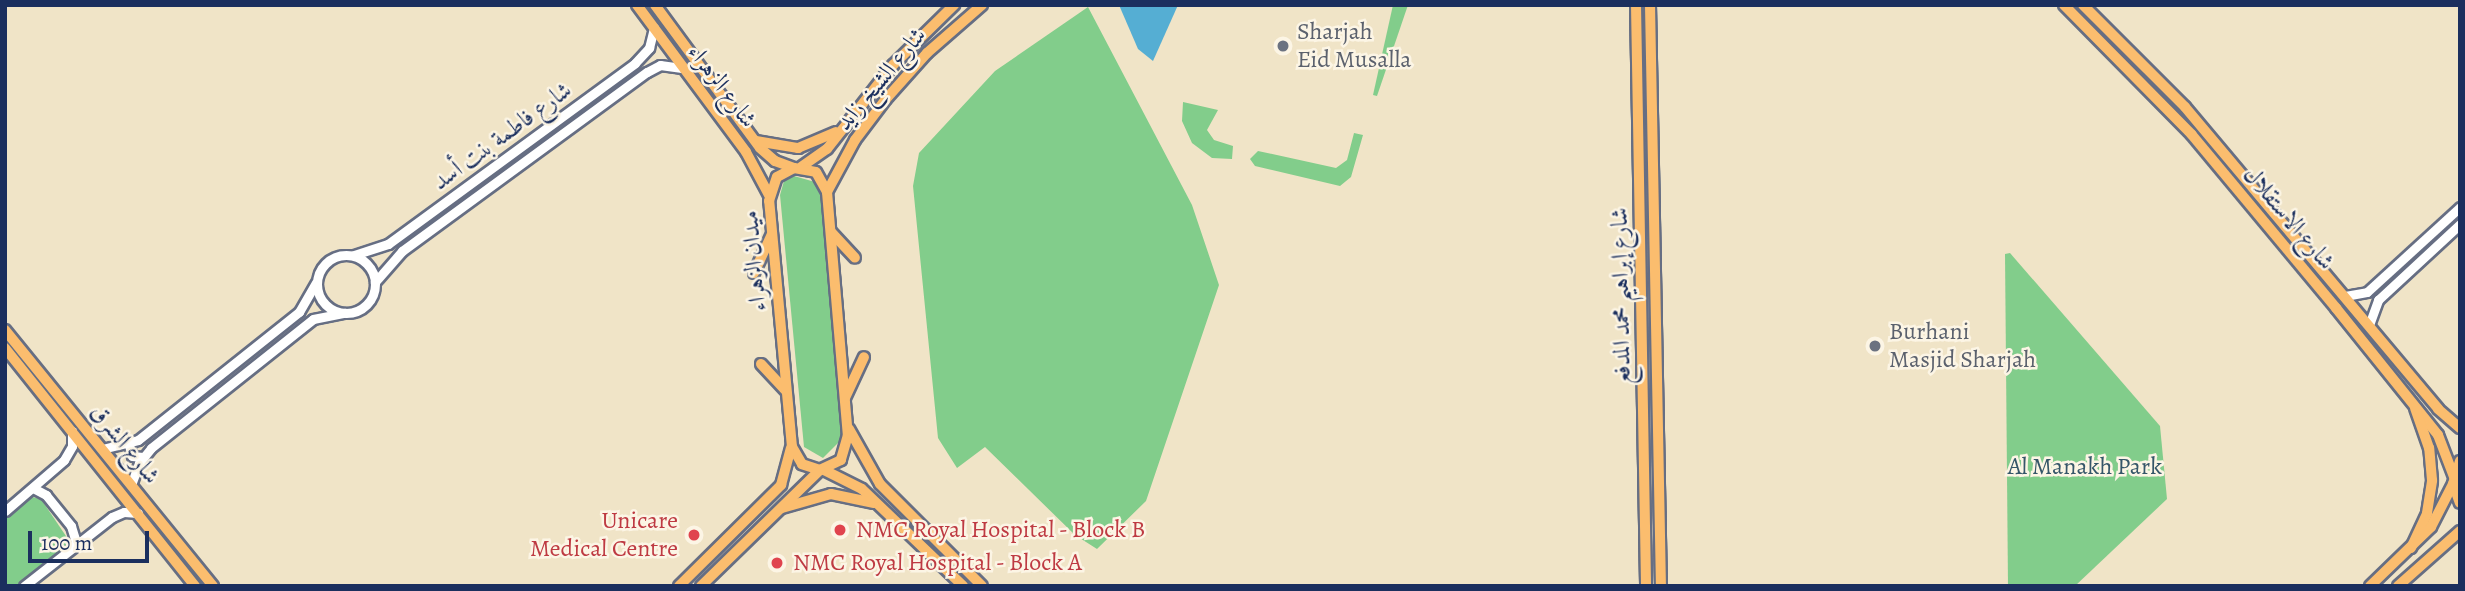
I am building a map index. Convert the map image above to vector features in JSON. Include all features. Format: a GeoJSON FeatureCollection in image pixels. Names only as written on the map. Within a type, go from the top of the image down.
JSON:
{"type":"FeatureCollection","features":[{"type":"Feature","properties":{"kind":"main road","name":"شارع الزهراء"},"geometry":{"type":"LineString","coordinates":[[637,5],[746,152],[769,195]]}},
{"type":"Feature","properties":{"kind":"main road","name":"شارع الزهراء"},"geometry":{"type":"LineString","coordinates":[[655,5],[753,139],[775,161],[797,167]]}},
{"type":"Feature","properties":{"kind":"main road","name":"شارع الشيخ زايد"},"geometry":{"type":"LineString","coordinates":[[797,167],[827,149],[908,48],[954,5]]}},
{"type":"Feature","properties":{"kind":"main road","name":"شارع الشيخ زايد"},"geometry":{"type":"LineString","coordinates":[[827,192],[855,140],[896,87],[982,5]]}},
{"type":"Feature","properties":{"kind":"main road","name":"شارع إبراهيم محمد المدفع"},"geometry":{"type":"LineString","coordinates":[[1636,5],[1646,586]]}},
{"type":"Feature","properties":{"kind":"main road"},"geometry":{"type":"LineString","coordinates":[[1644,5],[1650,44]]}},
{"type":"Feature","properties":{"kind":"main road","name":"شارع إبراهيم محمد المدفع"},"geometry":{"type":"LineString","coordinates":[[1650,5],[1661,586]]}},
{"type":"Feature","properties":{"kind":"main road","name":"شارع الاستقلال"},"geometry":{"type":"LineString","coordinates":[[2064,5],[2192,135],[2414,404],[2442,443],[2460,503]]}},
{"type":"Feature","properties":{"kind":"main road","name":"شارع الاستقلال"},"geometry":{"type":"LineString","coordinates":[[2085,6],[2185,107],[2438,410],[2460,428]]}},
{"type":"Feature","properties":{"kind":"main road"},"geometry":{"type":"LineString","coordinates":[[896,87],[891,77],[908,48]]}},
{"type":"Feature","properties":{"kind":"main road"},"geometry":{"type":"LineString","coordinates":[[753,139],[783,149],[806,147],[827,138],[851,118]]}},
{"type":"Feature","properties":{"kind":"main road"},"geometry":{"type":"LineString","coordinates":[[701,586],[775,512],[822,470],[844,456],[847,424],[827,192],[822,177],[797,167]]}},
{"type":"Feature","properties":{"kind":"main road","name":"ميدان الزهراء"},"geometry":{"type":"LineString","coordinates":[[797,167],[777,177],[769,195],[790,438],[802,464],[822,470]]}},
{"type":"Feature","properties":{"kind":"main road"},"geometry":{"type":"LineString","coordinates":[[754,274],[773,232]]}},
{"type":"Feature","properties":{"kind":"main road"},"geometry":{"type":"LineString","coordinates":[[831,232],[855,258]]}},
{"type":"Feature","properties":{"kind":"main road"},"geometry":{"type":"LineString","coordinates":[[2336,308],[2360,328],[2369,325]]}},
{"type":"Feature","properties":{"kind":"main road","name":"شارع الشرق"},"geometry":{"type":"LineString","coordinates":[[5,330],[213,586]]}},
{"type":"Feature","properties":{"kind":"main road","name":"شارع الشرق"},"geometry":{"type":"LineString","coordinates":[[5,348],[195,586]]}},
{"type":"Feature","properties":{"kind":"main road"},"geometry":{"type":"LineString","coordinates":[[845,398],[864,357]]}},
{"type":"Feature","properties":{"kind":"main road"},"geometry":{"type":"LineString","coordinates":[[761,364],[786,391]]}},
{"type":"Feature","properties":{"kind":"main road"},"geometry":{"type":"LineString","coordinates":[[2411,548],[2427,513],[2432,480],[2429,448],[2414,404]]}},
{"type":"Feature","properties":{"kind":"main road"},"geometry":{"type":"LineString","coordinates":[[847,424],[876,479],[982,586]]}},
{"type":"Feature","properties":{"kind":"main road"},"geometry":{"type":"LineString","coordinates":[[679,586],[780,485],[790,438]]}},
{"type":"Feature","properties":{"kind":"main road"},"geometry":{"type":"LineString","coordinates":[[2370,586],[2411,548],[2437,519],[2460,461]]}},
{"type":"Feature","properties":{"kind":"main road"},"geometry":{"type":"LineString","coordinates":[[822,470],[848,478],[880,505],[962,586]]}},
{"type":"Feature","properties":{"kind":"main road"},"geometry":{"type":"LineString","coordinates":[[775,512],[831,494],[880,505]]}},
{"type":"Feature","properties":{"kind":"main road"},"geometry":{"type":"LineString","coordinates":[[2398,586],[2460,531]]}},
{"type":"Feature","properties":{"kind":"street"},"geometry":{"type":"LineString","coordinates":[[654,28],[646,52],[655,60],[654,68],[668,64],[682,68]]}},
{"type":"Feature","properties":{"kind":"street","name":"شارع فاطمة بنت أسد"},"geometry":{"type":"LineString","coordinates":[[354,255],[388,244],[646,52]]}},
{"type":"Feature","properties":{"kind":"street","name":"شارع فاطمة بنت أسد"},"geometry":{"type":"LineString","coordinates":[[375,282],[402,251],[654,68]]}},
{"type":"Feature","properties":{"kind":"street"},"geometry":{"type":"LineString","coordinates":[[2345,296],[2367,292],[2460,208]]}},
{"type":"Feature","properties":{"kind":"street"},"geometry":{"type":"LineString","coordinates":[[2369,325],[2375,303],[2460,224]]}},
{"type":"Feature","properties":{"kind":"street"},"geometry":{"type":"LineString","coordinates":[[2410,253],[2407,265],[2411,270]]}},
{"type":"Feature","properties":{"kind":"street"},"geometry":{"type":"LineString","coordinates":[[102,450],[129,445],[299,312],[324,264],[334,257],[354,255],[369,265],[375,282],[366,306],[313,319],[143,457],[131,485]]}},
{"type":"Feature","properties":{"kind":"street"},"geometry":{"type":"LineString","coordinates":[[316,283],[324,304],[345,313]]}},
{"type":"Feature","properties":{"kind":"street"},"geometry":{"type":"LineString","coordinates":[[5,511],[67,457],[72,430]]}},
{"type":"Feature","properties":{"kind":"street"},"geometry":{"type":"LineString","coordinates":[[129,445],[132,456],[143,457]]}},
{"type":"Feature","properties":{"kind":"street"},"geometry":{"type":"LineString","coordinates":[[33,488],[45,494],[71,526],[77,546]]}},
{"type":"Feature","properties":{"kind":"street"},"geometry":{"type":"LineString","coordinates":[[24,586],[116,515],[138,513]]}},
{"type":"Feature","properties":{"kind":"green space"},"geometry":{"type":"Polygon","coordinates":[[[1393,5],[1408,5],[1377,96],[1373,95],[1393,5]]]}},
{"type":"Feature","properties":{"kind":"green space"},"geometry":{"type":"Polygon","coordinates":[[[1088,7],[1192,205],[1219,285],[1146,501],[1097,549],[1075,535],[985,447],[957,468],[938,438],[913,186],[919,153],[995,71],[1088,7]]]}},
{"type":"Feature","properties":{"kind":"green space"},"geometry":{"type":"Polygon","coordinates":[[[1183,102],[1218,110],[1207,130],[1214,140],[1233,146],[1232,159],[1212,158],[1192,143],[1182,121],[1183,102]]]}},
{"type":"Feature","properties":{"kind":"green space"},"geometry":{"type":"Polygon","coordinates":[[[1354,133],[1363,135],[1351,177],[1340,186],[1255,166],[1250,159],[1258,151],[1336,168],[1347,160],[1354,133]]]}},
{"type":"Feature","properties":{"kind":"green space"},"geometry":{"type":"Polygon","coordinates":[[[794,176],[815,182],[821,190],[843,438],[823,458],[804,447],[780,195],[784,181],[794,176]]]}},
{"type":"Feature","properties":{"kind":"green space","name":"Al Manakh Park"},"geometry":{"type":"Polygon","coordinates":[[[2010,253],[2160,426],[2167,499],[2075,586],[2008,586],[2005,254],[2010,253]]]}},
{"type":"Feature","properties":{"kind":"green space"},"geometry":{"type":"Polygon","coordinates":[[[28,496],[41,499],[70,542],[17,586],[5,586],[5,514],[28,496]]]}},
{"type":"Feature","properties":{"kind":"water"},"geometry":{"type":"Polygon","coordinates":[[[1119,5],[1178,5],[1153,61],[1138,49],[1119,5]]]}},
{"type":"Feature","properties":{"kind":"place","name":"Sharjah Eid Musalla"},"geometry":{"type":"Point","coordinates":[1283,46]}},
{"type":"Feature","properties":{"kind":"place","name":"Burhani Masjid Sharjah"},"geometry":{"type":"Point","coordinates":[1875,346]}},
{"type":"Feature","properties":{"kind":"place","name":"NMC Royal Hospital - Block B"},"geometry":{"type":"Point","coordinates":[840,530]}},
{"type":"Feature","properties":{"kind":"place","name":"Unicare Medical Centre"},"geometry":{"type":"Point","coordinates":[694,535]}},
{"type":"Feature","properties":{"kind":"place","name":"NMC Royal Hospital - Block A"},"geometry":{"type":"Point","coordinates":[777,563]}}]}
